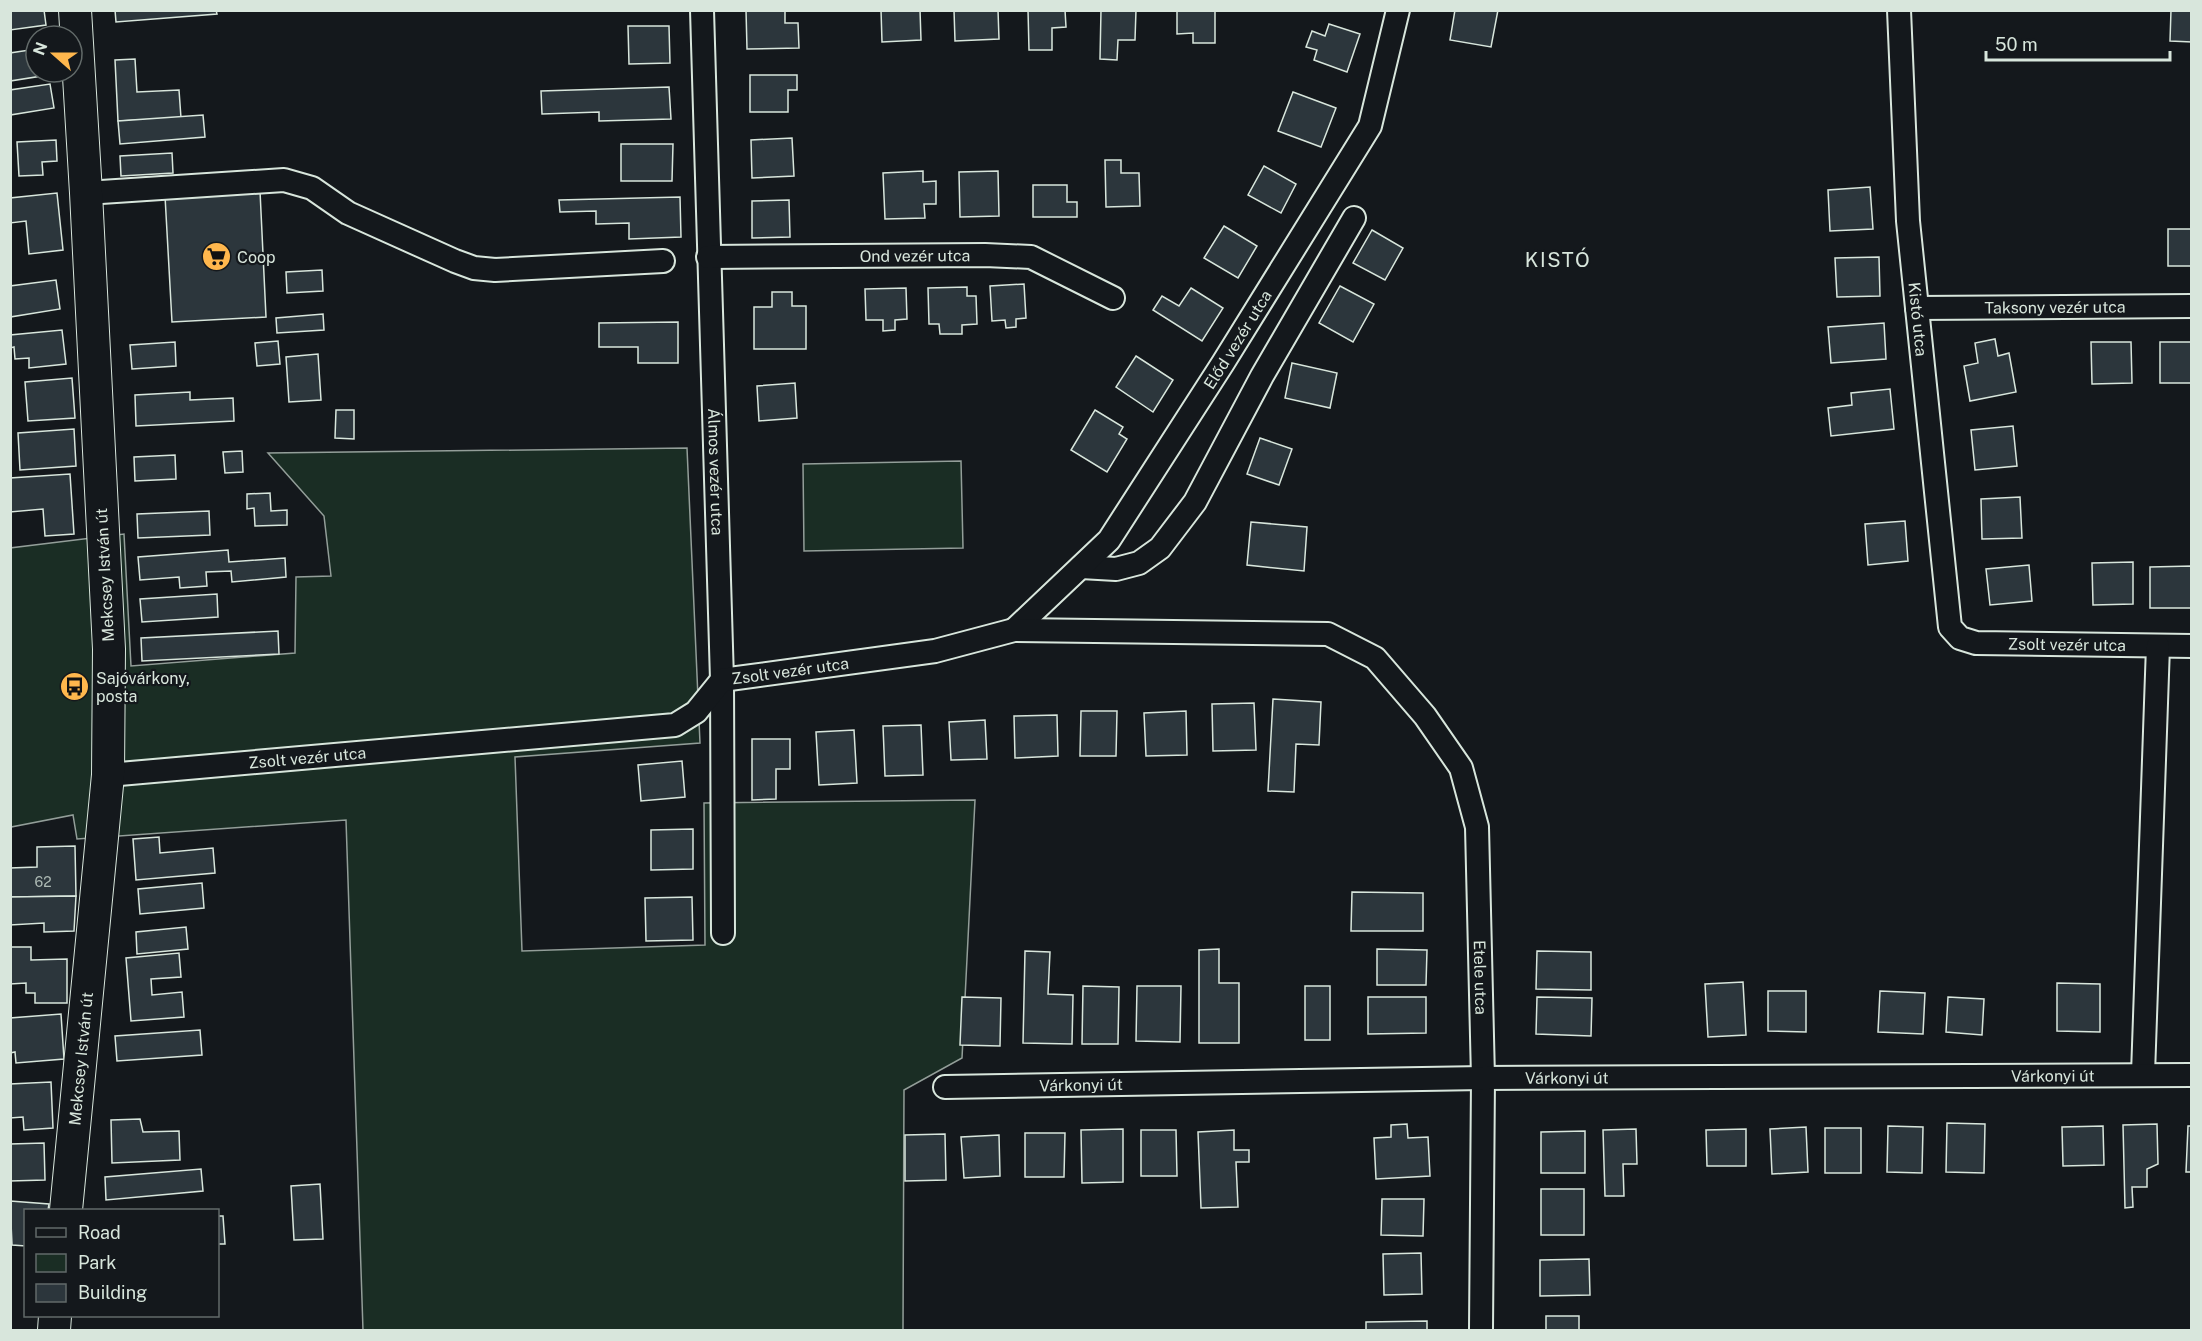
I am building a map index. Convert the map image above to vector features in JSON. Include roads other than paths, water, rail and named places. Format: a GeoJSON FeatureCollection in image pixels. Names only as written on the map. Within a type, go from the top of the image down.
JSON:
{"type":"FeatureCollection","features":[{"type":"Feature","properties":{"kind":"street","name":"Mekcsey István út"},"geometry":{"type":"LineString","coordinates":[[66,1209],[108,775],[109,649],[75,10]]}},
{"type":"Feature","properties":{"kind":"street","name":"Álmos vezér utca"},"geometry":{"type":"LineString","coordinates":[[702,10],[722,680],[723,933]]}},
{"type":"Feature","properties":{"kind":"street","name":"Előd vezér utca"},"geometry":{"type":"LineString","coordinates":[[1014,630],[1109,540],[1223,363],[1370,126],[1398,10]]}},
{"type":"Feature","properties":{"kind":"street","name":"Kistó utca"},"geometry":{"type":"LineString","coordinates":[[1899,10],[1908,221],[1950,627]]}},
{"type":"Feature","properties":{"kind":"street"},"geometry":{"type":"LineString","coordinates":[[86,193],[284,180],[312,188],[348,213],[474,268],[495,270],[663,261]]}},
{"type":"Feature","properties":{"kind":"street"},"geometry":{"type":"LineString","coordinates":[[1081,567],[1116,569],[1139,563],[1160,548],[1195,502],[1262,376],[1353,218]]}},
{"type":"Feature","properties":{"kind":"street","name":"Ond vezér utca"},"geometry":{"type":"LineString","coordinates":[[708,257],[985,255],[1031,257],[1113,298]]}},
{"type":"Feature","properties":{"kind":"street","name":"Taksony vezér utca"},"geometry":{"type":"LineString","coordinates":[[1917,308],[2192,306]]}},
{"type":"Feature","properties":{"kind":"street","name":"Zsolt vezér utca"},"geometry":{"type":"LineString","coordinates":[[1950,627],[1960,638],[1976,643],[2192,646]]}},
{"type":"Feature","properties":{"kind":"street","name":"Zsolt vezér utca"},"geometry":{"type":"LineString","coordinates":[[108,775],[675,725],[696,712],[722,680],[935,651],[1014,630],[1328,634],[1375,658]]}},
{"type":"Feature","properties":{"kind":"street"},"geometry":{"type":"LineString","coordinates":[[2142,1074],[2158,646]]}},
{"type":"Feature","properties":{"kind":"street","name":"Etele utca"},"geometry":{"type":"LineString","coordinates":[[1375,658],[1425,716],[1461,768],[1477,827],[1483,1078],[1481,1330]]}},
{"type":"Feature","properties":{"kind":"street","name":"Várkonyi út"},"geometry":{"type":"LineString","coordinates":[[945,1087],[1483,1078],[2192,1075]]}},
{"type":"Feature","properties":{"kind":"place","name":"Coop"},"geometry":{"type":"Point","coordinates":[216,257]}},
{"type":"Feature","properties":{"kind":"place","name":"Sajóvárkony, posta"},"geometry":{"type":"Point","coordinates":[75,687]}},
{"type":"Feature","properties":{"kind":"district","name":"KISTÓ"},"geometry":{"type":"Point","coordinates":[1558,260]}}]}
